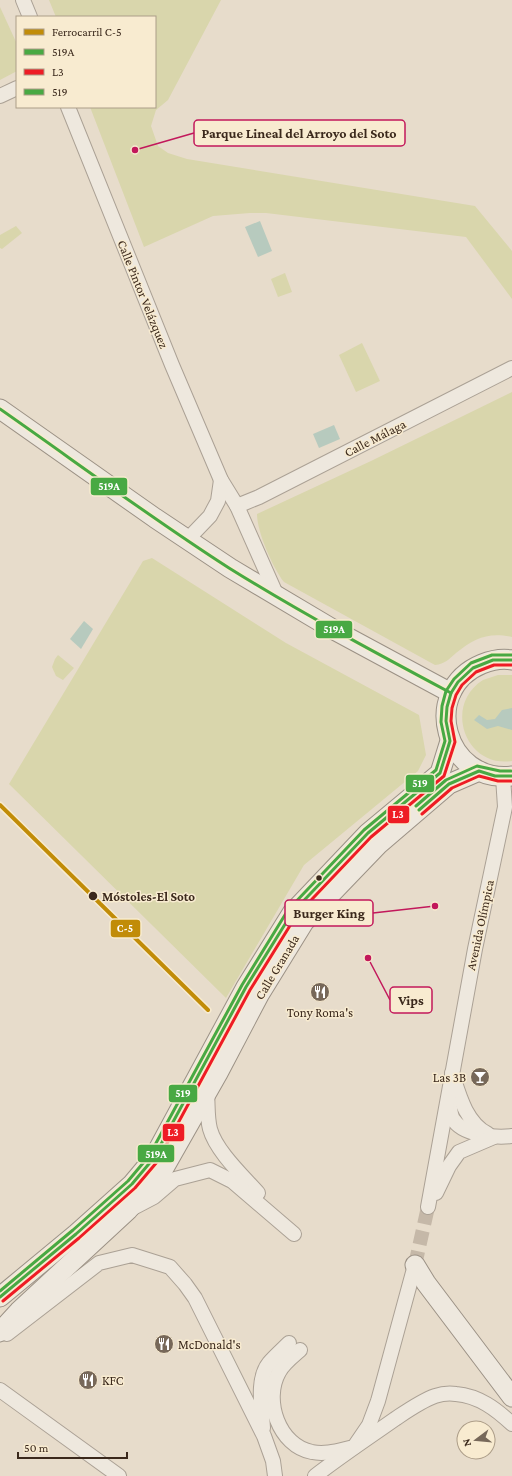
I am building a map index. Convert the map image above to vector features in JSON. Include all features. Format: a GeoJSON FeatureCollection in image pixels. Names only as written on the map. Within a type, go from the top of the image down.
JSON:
{"type":"FeatureCollection","features":[{"type":"Feature","properties":{"kind":"street"},"geometry":{"type":"LineString","coordinates":[[23,0],[30,16]]}},
{"type":"Feature","properties":{"kind":"street"},"geometry":{"type":"LineString","coordinates":[[0,96],[16,88]]}},
{"type":"Feature","properties":{"kind":"street","name":"Calle Pintor Velázquez"},"geometry":{"type":"LineString","coordinates":[[68,108],[221,480],[237,506],[277,596]]}},
{"type":"Feature","properties":{"kind":"street","name":"Calle Málaga"},"geometry":{"type":"LineString","coordinates":[[237,506],[260,497],[512,368]]}},
{"type":"Feature","properties":{"kind":"street"},"geometry":{"type":"LineString","coordinates":[[0,408],[187,540],[230,568],[343,635],[451,693]]}},
{"type":"Feature","properties":{"kind":"street"},"geometry":{"type":"LineString","coordinates":[[187,540],[210,516],[218,501],[221,480]]}},
{"type":"Feature","properties":{"kind":"street"},"geometry":{"type":"LineString","coordinates":[[508,777],[491,776],[479,771],[462,759],[450,741],[446,721],[447,707],[451,693],[458,682],[473,668],[493,660],[512,660]]}},
{"type":"Feature","properties":{"kind":"street","name":"Calle Granada"},"geometry":{"type":"LineString","coordinates":[[0,1297],[132,1184],[153,1159],[246,987],[292,913],[368,833],[440,773],[450,741]]}},
{"type":"Feature","properties":{"kind":"street","name":"Calle Granada"},"geometry":{"type":"LineString","coordinates":[[0,1332],[20,1311],[128,1210],[164,1168],[207,1093],[259,995],[304,922],[379,844],[449,784],[479,771]]}},
{"type":"Feature","properties":{"kind":"street","name":"Avenida Olímpica"},"geometry":{"type":"LineString","coordinates":[[459,1152],[449,1166],[428,1208],[474,949],[505,807],[508,777]]}},
{"type":"Feature","properties":{"kind":"street"},"geometry":{"type":"LineString","coordinates":[[452,1073],[460,1099],[471,1120],[482,1131],[494,1137]]}},
{"type":"Feature","properties":{"kind":"street"},"geometry":{"type":"LineString","coordinates":[[448,1092],[453,1119],[465,1130],[494,1137],[512,1136]]}},
{"type":"Feature","properties":{"kind":"street"},"geometry":{"type":"LineString","coordinates":[[128,1210],[154,1197],[175,1179],[210,1170],[232,1181],[294,1234],[222,1153],[210,1131],[207,1093]]}},
{"type":"Feature","properties":{"kind":"street"},"geometry":{"type":"LineString","coordinates":[[459,1152],[465,1130],[467,1112]]}},
{"type":"Feature","properties":{"kind":"street"},"geometry":{"type":"LineString","coordinates":[[459,1152],[481,1144],[494,1137]]}},
{"type":"Feature","properties":{"kind":"street"},"geometry":{"type":"LineString","coordinates":[[0,1338],[99,1263],[132,1255],[170,1267],[195,1298],[264,1436],[273,1461],[275,1476]]}},
{"type":"Feature","properties":{"kind":"street"},"geometry":{"type":"LineString","coordinates":[[415,1266],[426,1283],[512,1397]]}},
{"type":"Feature","properties":{"kind":"street"},"geometry":{"type":"LineString","coordinates":[[264,1436],[260,1390],[264,1373],[268,1364],[294,1346],[278,1373],[272,1401],[276,1418],[285,1435],[298,1447],[310,1452],[322,1454],[354,1447],[370,1425],[415,1266]]}},
{"type":"Feature","properties":{"kind":"street"},"geometry":{"type":"LineString","coordinates":[[0,1390],[119,1476]]}},
{"type":"Feature","properties":{"kind":"street"},"geometry":{"type":"LineString","coordinates":[[315,1476],[354,1447],[426,1400],[445,1394],[456,1394],[487,1404],[512,1424]]}},
{"type":"Feature","properties":{"kind":"shaded area"},"geometry":{"type":"Polygon","coordinates":[[[49,0],[221,0],[168,100],[156,110],[151,126],[158,146],[168,153],[187,159],[475,206],[512,251],[512,299],[466,237],[266,213],[250,213],[213,216],[144,247],[90,108],[156,108],[156,16],[56,16],[49,0]]]}},
{"type":"Feature","properties":{"kind":"shaded area"},"geometry":{"type":"Polygon","coordinates":[[[0,7],[16,42],[16,72],[0,80],[0,7]]]}},
{"type":"Feature","properties":{"kind":"shaded area"},"geometry":{"type":"Polygon","coordinates":[[[260,221],[272,251],[258,257],[245,227],[260,221]]]}},
{"type":"Feature","properties":{"kind":"shaded area"},"geometry":{"type":"Polygon","coordinates":[[[16,226],[22,233],[2,249],[0,248],[0,235],[16,226]]]}},
{"type":"Feature","properties":{"kind":"shaded area"},"geometry":{"type":"Polygon","coordinates":[[[285,273],[292,292],[278,297],[271,279],[285,273]]]}},
{"type":"Feature","properties":{"kind":"shaded area"},"geometry":{"type":"Polygon","coordinates":[[[362,343],[380,381],[356,392],[339,355],[362,343]]]}},
{"type":"Feature","properties":{"kind":"shaded area"},"geometry":{"type":"Polygon","coordinates":[[[512,392],[512,637],[496,635],[476,640],[469,643],[449,659],[435,665],[284,582],[266,550],[257,514],[371,461],[512,392]]]}},
{"type":"Feature","properties":{"kind":"shaded area"},"geometry":{"type":"Polygon","coordinates":[[[334,425],[340,439],[319,448],[313,434],[334,425]]]}},
{"type":"Feature","properties":{"kind":"shaded area"},"geometry":{"type":"Polygon","coordinates":[[[152,558],[286,643],[419,715],[426,755],[418,771],[304,865],[226,998],[9,784],[143,561],[152,558]]]}},
{"type":"Feature","properties":{"kind":"shaded area"},"geometry":{"type":"Polygon","coordinates":[[[84,621],[93,629],[81,649],[70,639],[84,621]]]}},
{"type":"Feature","properties":{"kind":"shaded area"},"geometry":{"type":"Polygon","coordinates":[[[58,655],[74,668],[63,680],[56,676],[52,667],[58,655]]]}},
{"type":"Feature","properties":{"kind":"shaded area"},"geometry":{"type":"Polygon","coordinates":[[[498,675],[512,675],[512,761],[496,761],[482,755],[472,745],[465,732],[462,718],[464,704],[471,691],[483,680],[498,675]]]}},
{"type":"Feature","properties":{"kind":"shaded area"},"geometry":{"type":"Polygon","coordinates":[[[512,708],[512,730],[498,726],[487,729],[474,720],[479,715],[487,720],[495,719],[502,710],[512,708]]]}},
{"type":"Feature","properties":{"kind":"tunnel"},"geometry":{"type":"LineString","coordinates":[[415,1265],[428,1207]]}},
{"type":"Feature","properties":{"kind":"rail line","name":"C-5"},"geometry":{"type":"LineString","coordinates":[[0,805],[208,1010]]}},
{"type":"Feature","properties":{"kind":"transit line","name":"519A"},"geometry":{"type":"LineString","coordinates":[[0,409],[142,510],[229,568],[311,617],[451,693]]}},
{"type":"Feature","properties":{"kind":"transit line","name":"519"},"geometry":{"type":"LineString","coordinates":[[0,1291],[73,1230],[128,1181],[149,1156],[242,985],[288,910],[364,830],[436,770],[445,741],[441,722],[442,706],[446,691],[454,679],[471,663],[492,655],[512,655]]}},
{"type":"Feature","properties":{"kind":"transit line","name":"519A"},"geometry":{"type":"LineString","coordinates":[[0,1297],[76,1234],[132,1184],[153,1159],[246,987],[292,913],[368,833],[440,773],[450,741],[446,721],[447,707],[451,693],[458,682],[473,668],[493,660],[512,660]]}},
{"type":"Feature","properties":{"kind":"transit line","name":"L3"},"geometry":{"type":"LineString","coordinates":[[3,1301],[79,1238],[135,1188],[157,1162],[250,990],[296,916],[371,837],[444,776],[455,742],[451,721],[452,708],[456,695],[462,685],[476,672],[494,665],[512,665]]}},
{"type":"Feature","properties":{"kind":"transit line","name":"519"},"geometry":{"type":"LineString","coordinates":[[416,806],[446,780],[477,766],[500,771],[511,771]]}},
{"type":"Feature","properties":{"kind":"transit line","name":"519A"},"geometry":{"type":"LineString","coordinates":[[419,810],[449,784],[479,771],[495,776],[512,776]]}},
{"type":"Feature","properties":{"kind":"transit line","name":"L3"},"geometry":{"type":"LineString","coordinates":[[422,814],[452,788],[479,776],[498,781],[512,781]]}},
{"type":"Feature","properties":{"kind":"place","name":"Parque Lineal del Arroyo del Soto"},"geometry":{"type":"Point","coordinates":[135,150]}},
{"type":"Feature","properties":{"kind":"place","name":"Móstoles-El Soto"},"geometry":{"type":"Point","coordinates":[93,896]}},
{"type":"Feature","properties":{"kind":"place","name":"Burger King"},"geometry":{"type":"Point","coordinates":[435,906]}},
{"type":"Feature","properties":{"kind":"place","name":"Vips"},"geometry":{"type":"Point","coordinates":[368,958]}},
{"type":"Feature","properties":{"kind":"place","name":"Tony Roma's"},"geometry":{"type":"Point","coordinates":[320,992]}},
{"type":"Feature","properties":{"kind":"place","name":"Las 3B"},"geometry":{"type":"Point","coordinates":[480,1077]}},
{"type":"Feature","properties":{"kind":"place","name":"McDonald's"},"geometry":{"type":"Point","coordinates":[164,1344]}},
{"type":"Feature","properties":{"kind":"place","name":"KFC"},"geometry":{"type":"Point","coordinates":[88,1380]}}]}
